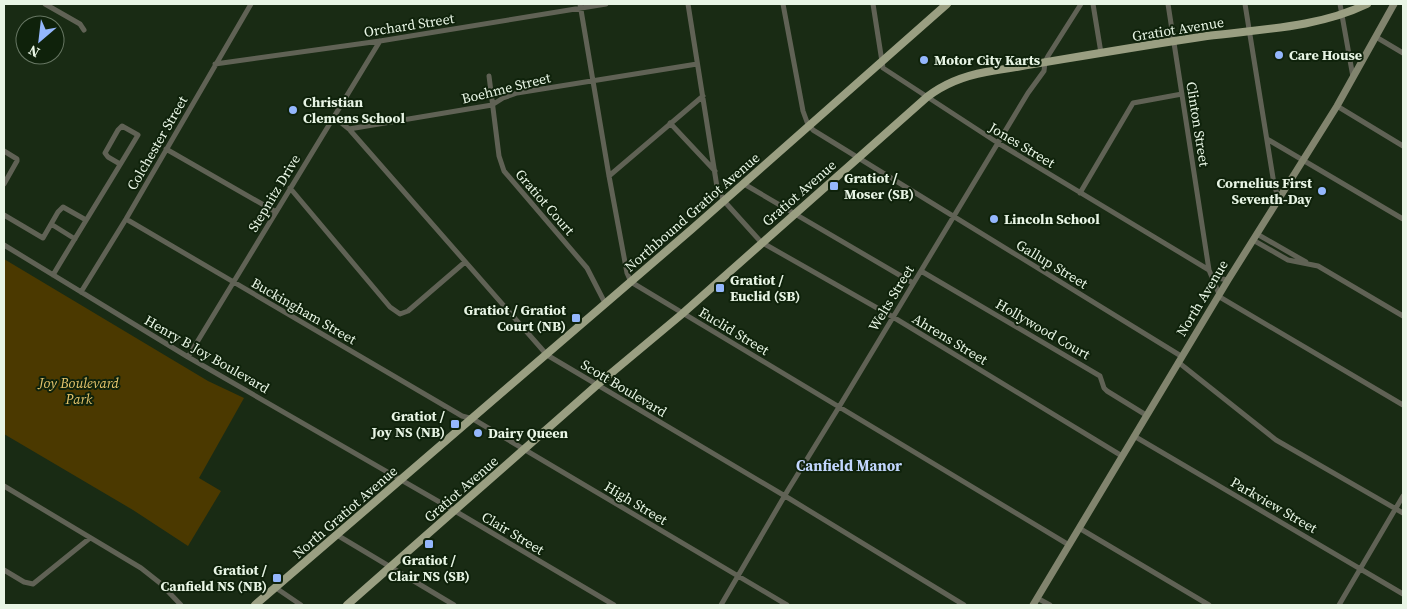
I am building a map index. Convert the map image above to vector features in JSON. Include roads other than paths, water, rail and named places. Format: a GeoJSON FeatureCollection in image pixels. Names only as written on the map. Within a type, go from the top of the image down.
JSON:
{"type":"FeatureCollection","features":[{"type":"Feature","properties":{"kind":"main road","name":"Northbound Gratiot Avenue"},"geometry":{"type":"LineString","coordinates":[[452,437],[744,184],[947,4]]}},
{"type":"Feature","properties":{"kind":"main road","name":"Gratiot Avenue"},"geometry":{"type":"LineString","coordinates":[[347,605],[682,314],[761,242],[927,97],[943,86],[963,77],[986,72],[1173,42],[1316,22],[1343,15],[1367,4]]}},
{"type":"Feature","properties":{"kind":"main road","name":"North Avenue"},"geometry":{"type":"LineString","coordinates":[[1033,605],[1228,280],[1304,161],[1354,78],[1394,4]]}},
{"type":"Feature","properties":{"kind":"main road","name":"North Gratiot Avenue"},"geometry":{"type":"LineString","coordinates":[[255,605],[452,437]]}},
{"type":"Feature","properties":{"kind":"street"},"geometry":{"type":"LineString","coordinates":[[46,4],[80,24],[84,30]]}},
{"type":"Feature","properties":{"kind":"street","name":"Colchester Street"},"geometry":{"type":"LineString","coordinates":[[80,292],[126,219],[251,4]]}},
{"type":"Feature","properties":{"kind":"street","name":"Orchard Street"},"geometry":{"type":"LineString","coordinates":[[215,64],[380,41],[581,6],[606,4]]}},
{"type":"Feature","properties":{"kind":"street"},"geometry":{"type":"LineString","coordinates":[[688,4],[717,187],[724,201]]}},
{"type":"Feature","properties":{"kind":"street"},"geometry":{"type":"LineString","coordinates":[[783,4],[803,111],[810,126]]}},
{"type":"Feature","properties":{"kind":"street"},"geometry":{"type":"LineString","coordinates":[[873,4],[882,61]]}},
{"type":"Feature","properties":{"kind":"street","name":"Welts Street"},"geometry":{"type":"LineString","coordinates":[[721,605],[784,496],[1028,93],[1044,71],[1045,62],[1081,4]]}},
{"type":"Feature","properties":{"kind":"street"},"geometry":{"type":"LineString","coordinates":[[1093,4],[1102,53]]}},
{"type":"Feature","properties":{"kind":"street","name":"Clinton Street"},"geometry":{"type":"LineString","coordinates":[[1168,4],[1209,270],[1219,295]]}},
{"type":"Feature","properties":{"kind":"street"},"geometry":{"type":"LineString","coordinates":[[1246,4],[1274,184],[1279,200]]}},
{"type":"Feature","properties":{"kind":"street"},"geometry":{"type":"LineString","coordinates":[[1340,4],[1354,78]]}},
{"type":"Feature","properties":{"kind":"street"},"geometry":{"type":"LineString","coordinates":[[581,6],[609,176],[627,273],[631,282]]}},
{"type":"Feature","properties":{"kind":"street"},"geometry":{"type":"LineString","coordinates":[[1376,37],[1403,53]]}},
{"type":"Feature","properties":{"kind":"street","name":"Stepnitz Drive"},"geometry":{"type":"LineString","coordinates":[[188,357],[380,41]]}},
{"type":"Feature","properties":{"kind":"street","name":"Jones Street"},"geometry":{"type":"LineString","coordinates":[[882,61],[882,68],[998,144],[1209,270]]}},
{"type":"Feature","properties":{"kind":"street","name":"Boehme Street"},"geometry":{"type":"LineString","coordinates":[[349,129],[492,105],[503,98],[517,94],[697,64]]}},
{"type":"Feature","properties":{"kind":"street","name":"Gratiot Court"},"geometry":{"type":"LineString","coordinates":[[489,76],[499,156],[504,171],[587,268],[605,303]]}},
{"type":"Feature","properties":{"kind":"street"},"geometry":{"type":"LineString","coordinates":[[1080,193],[1133,103],[1182,94]]}},
{"type":"Feature","properties":{"kind":"street"},"geometry":{"type":"LineString","coordinates":[[609,176],[703,96]]}},
{"type":"Feature","properties":{"kind":"street"},"geometry":{"type":"LineString","coordinates":[[1337,106],[1403,146]]}},
{"type":"Feature","properties":{"kind":"street","name":"Scott Boulevard"},"geometry":{"type":"LineString","coordinates":[[334,117],[349,129],[546,355],[964,605]]}},
{"type":"Feature","properties":{"kind":"street"},"geometry":{"type":"LineString","coordinates":[[670,123],[715,171]]}},
{"type":"Feature","properties":{"kind":"street"},"geometry":{"type":"LineString","coordinates":[[53,275],[138,135],[122,126],[105,153],[120,164]]}},
{"type":"Feature","properties":{"kind":"street","name":"Gallup Street"},"geometry":{"type":"LineString","coordinates":[[810,126],[818,133],[1180,359],[1276,440],[1403,513]]}},
{"type":"Feature","properties":{"kind":"street"},"geometry":{"type":"LineString","coordinates":[[1267,139],[1403,219]]}},
{"type":"Feature","properties":{"kind":"street"},"geometry":{"type":"LineString","coordinates":[[166,149],[276,212]]}},
{"type":"Feature","properties":{"kind":"street"},"geometry":{"type":"LineString","coordinates":[[4,151],[18,159],[4,184]]}},
{"type":"Feature","properties":{"kind":"street"},"geometry":{"type":"LineString","coordinates":[[744,184],[913,283]]}},
{"type":"Feature","properties":{"kind":"street"},"geometry":{"type":"LineString","coordinates":[[290,188],[390,306],[400,314],[408,311],[465,262]]}},
{"type":"Feature","properties":{"kind":"street","name":"Ahrens Street"},"geometry":{"type":"LineString","coordinates":[[724,201],[761,242],[893,317],[1122,456]]}},
{"type":"Feature","properties":{"kind":"street"},"geometry":{"type":"LineString","coordinates":[[4,215],[43,238],[63,207],[86,220]]}},
{"type":"Feature","properties":{"kind":"street","name":"Buckingham Street"},"geometry":{"type":"LineString","coordinates":[[126,219],[462,416],[473,419]]}},
{"type":"Feature","properties":{"kind":"street"},"geometry":{"type":"LineString","coordinates":[[51,224],[75,238]]}},
{"type":"Feature","properties":{"kind":"street"},"geometry":{"type":"LineString","coordinates":[[1255,237],[1309,264],[1318,266],[1403,316]]}},
{"type":"Feature","properties":{"kind":"street","name":"Henry B Joy Boulevard"},"geometry":{"type":"LineString","coordinates":[[4,245],[188,357],[401,480]]}},
{"type":"Feature","properties":{"kind":"street","name":"Hollywood Court"},"geometry":{"type":"LineString","coordinates":[[921,271],[1100,376],[1107,392],[1146,415]]}},
{"type":"Feature","properties":{"kind":"street"},"geometry":{"type":"LineString","coordinates":[[1212,277],[1228,280]]}},
{"type":"Feature","properties":{"kind":"street","name":"Euclid Street"},"geometry":{"type":"LineString","coordinates":[[631,282],[1068,545]]}},
{"type":"Feature","properties":{"kind":"street"},"geometry":{"type":"LineString","coordinates":[[1219,295],[1403,405]]}},
{"type":"Feature","properties":{"kind":"street","name":"High Street"},"geometry":{"type":"LineString","coordinates":[[473,419],[788,605]]}},
{"type":"Feature","properties":{"kind":"street","name":"Parkview Street"},"geometry":{"type":"LineString","coordinates":[[1134,436],[1403,594]]}},
{"type":"Feature","properties":{"kind":"street","name":"Clair Street"},"geometry":{"type":"LineString","coordinates":[[401,480],[614,605]]}},
{"type":"Feature","properties":{"kind":"street"},"geometry":{"type":"LineString","coordinates":[[4,486],[152,576],[181,605]]}},
{"type":"Feature","properties":{"kind":"street"},"geometry":{"type":"LineString","coordinates":[[1339,605],[1403,496]]}},
{"type":"Feature","properties":{"kind":"street"},"geometry":{"type":"LineString","coordinates":[[1078,528],[1209,605]]}},
{"type":"Feature","properties":{"kind":"street"},"geometry":{"type":"LineString","coordinates":[[336,536],[454,605]]}},
{"type":"Feature","properties":{"kind":"street"},"geometry":{"type":"LineString","coordinates":[[4,570],[24,582],[33,584],[90,538]]}},
{"type":"Feature","properties":{"kind":"street"},"geometry":{"type":"LineString","coordinates":[[276,588],[301,605]]}},
{"type":"Feature","properties":{"kind":"street"},"geometry":{"type":"LineString","coordinates":[[1037,598],[1050,605]]}},
{"type":"Feature","properties":{"kind":"place","name":"Care House"},"geometry":{"type":"Point","coordinates":[1279,55]}},
{"type":"Feature","properties":{"kind":"place","name":"Motor City Karts"},"geometry":{"type":"Point","coordinates":[924,60]}},
{"type":"Feature","properties":{"kind":"place","name":"Christian Clemens School"},"geometry":{"type":"Point","coordinates":[293,110]}},
{"type":"Feature","properties":{"kind":"place","name":"Gratiot / Moser (SB)"},"geometry":{"type":"Point","coordinates":[834,186]}},
{"type":"Feature","properties":{"kind":"place","name":"Cornelius First Seventh-Day"},"geometry":{"type":"Point","coordinates":[1322,191]}},
{"type":"Feature","properties":{"kind":"place","name":"Lincoln School"},"geometry":{"type":"Point","coordinates":[994,219]}},
{"type":"Feature","properties":{"kind":"place","name":"Gratiot / Euclid (SB)"},"geometry":{"type":"Point","coordinates":[720,288]}},
{"type":"Feature","properties":{"kind":"place","name":"Gratiot / Gratiot Court (NB)"},"geometry":{"type":"Point","coordinates":[576,318]}},
{"type":"Feature","properties":{"kind":"place","name":"Gratiot / Joy NS (NB)"},"geometry":{"type":"Point","coordinates":[455,424]}},
{"type":"Feature","properties":{"kind":"place","name":"Dairy Queen"},"geometry":{"type":"Point","coordinates":[478,433]}},
{"type":"Feature","properties":{"kind":"place","name":"Gratiot / Clair NS (SB)"},"geometry":{"type":"Point","coordinates":[429,544]}},
{"type":"Feature","properties":{"kind":"place","name":"Gratiot / Canfield NS (NB)"},"geometry":{"type":"Point","coordinates":[277,578]}},
{"type":"Feature","properties":{"kind":"district","name":"Canfield Manor"},"geometry":{"type":"Point","coordinates":[849,465]}},
{"type":"Feature","properties":{"kind":"park label","name":"Joy Boulevard Park"},"geometry":{"type":"Point","coordinates":[79,392]}}]}
